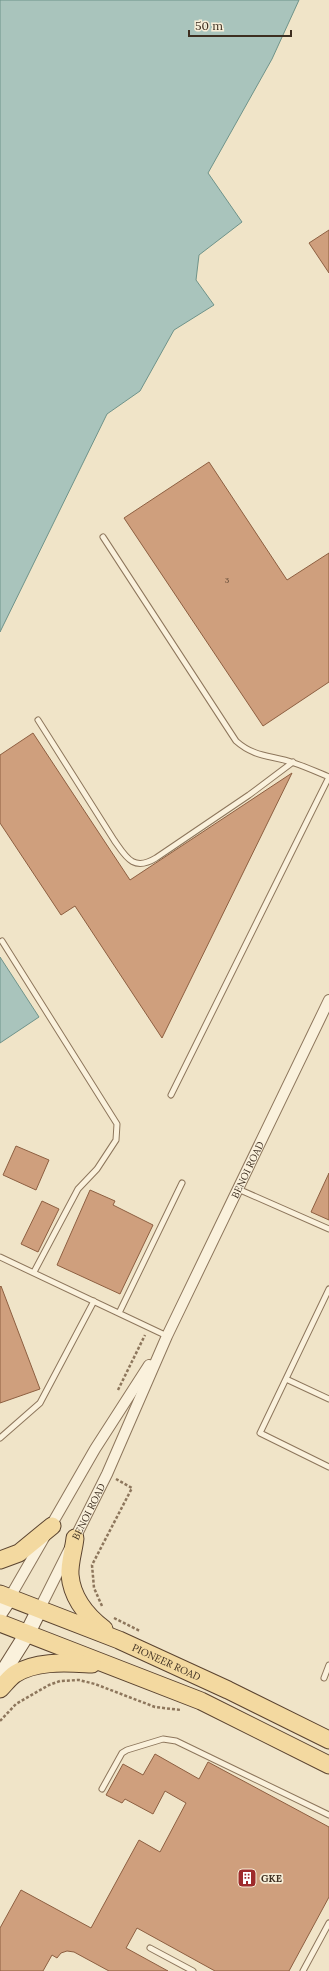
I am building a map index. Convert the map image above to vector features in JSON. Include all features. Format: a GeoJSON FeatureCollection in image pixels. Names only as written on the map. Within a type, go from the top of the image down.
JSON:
{"type":"FeatureCollection","features":[{"type":"Feature","properties":{"kind":"main road"},"geometry":{"type":"LineString","coordinates":[[0,1560],[19,1553],[52,1526]]}},
{"type":"Feature","properties":{"kind":"main road"},"geometry":{"type":"LineString","coordinates":[[75,1538],[70,1575],[76,1595],[86,1613],[119,1640]]}},
{"type":"Feature","properties":{"kind":"main road","name":"PIONEER ROAD"},"geometry":{"type":"LineString","coordinates":[[5,1595],[119,1640],[228,1690],[329,1740]]}},
{"type":"Feature","properties":{"kind":"main road","name":"BENOI ROAD"},"geometry":{"type":"LineString","coordinates":[[0,1612],[5,1595]]}},
{"type":"Feature","properties":{"kind":"main road","name":"BENOI ROAD"},"geometry":{"type":"LineString","coordinates":[[0,1677],[27,1634],[40,1608]]}},
{"type":"Feature","properties":{"kind":"main road"},"geometry":{"type":"LineString","coordinates":[[0,1623],[201,1701],[329,1765]]}},
{"type":"Feature","properties":{"kind":"main road"},"geometry":{"type":"LineString","coordinates":[[0,1690],[15,1674],[34,1667],[63,1663],[107,1665]]}},
{"type":"Feature","properties":{"kind":"street","name":"BENOI ROAD"},"geometry":{"type":"LineString","coordinates":[[40,1608],[107,1474],[166,1338],[328,1002]]}},
{"type":"Feature","properties":{"kind":"street","name":"BENOI ROAD"},"geometry":{"type":"LineString","coordinates":[[5,1595],[52,1526],[95,1449],[166,1338]]}},
{"type":"Feature","properties":{"kind":"lane"},"geometry":{"type":"LineString","coordinates":[[103,537],[236,741],[244,748],[258,755],[294,762],[329,777],[171,1095]]}},
{"type":"Feature","properties":{"kind":"lane"},"geometry":{"type":"LineString","coordinates":[[38,720],[114,840],[127,858],[134,863],[140,864],[152,860],[294,762]]}},
{"type":"Feature","properties":{"kind":"lane"},"geometry":{"type":"LineString","coordinates":[[2,940],[117,1124],[116,1140],[97,1169],[78,1188],[34,1272]]}},
{"type":"Feature","properties":{"kind":"lane"},"geometry":{"type":"LineString","coordinates":[[120,1313],[182,1183]]}},
{"type":"Feature","properties":{"kind":"lane"},"geometry":{"type":"LineString","coordinates":[[238,1189],[329,1229]]}},
{"type":"Feature","properties":{"kind":"lane"},"geometry":{"type":"LineString","coordinates":[[0,1256],[120,1313],[166,1338]]}},
{"type":"Feature","properties":{"kind":"lane"},"geometry":{"type":"LineString","coordinates":[[329,1289],[260,1433],[329,1466]]}},
{"type":"Feature","properties":{"kind":"lane"},"geometry":{"type":"LineString","coordinates":[[0,1438],[40,1403],[94,1301]]}},
{"type":"Feature","properties":{"kind":"lane"},"geometry":{"type":"LineString","coordinates":[[286,1379],[329,1399]]}},
{"type":"Feature","properties":{"kind":"lane"},"geometry":{"type":"LineString","coordinates":[[324,1678],[329,1665]]}},
{"type":"Feature","properties":{"kind":"lane"},"geometry":{"type":"LineString","coordinates":[[102,1789],[122,1753],[127,1750],[163,1739],[176,1741],[329,1815]]}},
{"type":"Feature","properties":{"kind":"lane"},"geometry":{"type":"LineString","coordinates":[[303,1971],[329,1923]]}},
{"type":"Feature","properties":{"kind":"lane"},"geometry":{"type":"LineString","coordinates":[[150,1948],[193,1971]]}},
{"type":"Feature","properties":{"kind":"path"},"geometry":{"type":"LineString","coordinates":[[106,1611],[102,1608],[94,1588],[92,1565],[132,1488],[107,1474]]}},
{"type":"Feature","properties":{"kind":"path"},"geometry":{"type":"LineString","coordinates":[[109,1615],[144,1634]]}},
{"type":"Feature","properties":{"kind":"path"},"geometry":{"type":"LineString","coordinates":[[0,1721],[16,1704],[49,1685],[60,1681],[79,1680],[155,1706],[188,1711]]}},
{"type":"Feature","properties":{"kind":"water"},"geometry":{"type":"Polygon","coordinates":[[[0,0],[299,0],[272,59],[208,173],[242,222],[199,255],[196,280],[214,305],[174,330],[140,391],[107,414],[0,632],[0,0]]]}},
{"type":"Feature","properties":{"kind":"water"},"geometry":{"type":"Polygon","coordinates":[[[0,957],[39,1017],[0,1043],[0,957]]]}},
{"type":"Feature","properties":{"kind":"building"},"geometry":{"type":"Polygon","coordinates":[[[329,230],[329,273],[309,243],[329,230]]]}},
{"type":"Feature","properties":{"kind":"building"},"geometry":{"type":"Polygon","coordinates":[[[209,462],[287,580],[329,553],[329,682],[263,726],[124,518],[209,462]]]}},
{"type":"Feature","properties":{"kind":"building"},"geometry":{"type":"Polygon","coordinates":[[[33,733],[130,880],[292,773],[162,1038],[75,906],[61,915],[0,823],[0,755],[33,733]]]}},
{"type":"Feature","properties":{"kind":"building"},"geometry":{"type":"Polygon","coordinates":[[[16,1146],[49,1160],[36,1190],[3,1175],[16,1146]]]}},
{"type":"Feature","properties":{"kind":"building"},"geometry":{"type":"Polygon","coordinates":[[[329,1173],[329,1220],[311,1212],[329,1173]]]}},
{"type":"Feature","properties":{"kind":"building"},"geometry":{"type":"Polygon","coordinates":[[[90,1190],[115,1201],[113,1205],[153,1225],[120,1294],[57,1265],[90,1190]]]}},
{"type":"Feature","properties":{"kind":"building"},"geometry":{"type":"Polygon","coordinates":[[[42,1201],[59,1209],[38,1252],[21,1244],[42,1201]]]}},
{"type":"Feature","properties":{"kind":"building"},"geometry":{"type":"Polygon","coordinates":[[[1,1286],[40,1389],[0,1403],[0,1287],[1,1286]]]}},
{"type":"Feature","properties":{"kind":"building","name":"GKE"},"geometry":{"type":"Polygon","coordinates":[[[155,1754],[199,1779],[208,1762],[329,1827],[329,1897],[289,1971],[215,1971],[137,1928],[126,1948],[168,1971],[109,1971],[74,1952],[67,1951],[61,1953],[57,1958],[52,1955],[43,1971],[0,1971],[0,1928],[21,1890],[91,1928],[139,1840],[160,1852],[186,1803],[165,1791],[153,1814],[125,1799],[122,1803],[106,1795],[123,1764],[143,1775],[155,1754]]]}},
{"type":"Feature","properties":{"kind":"place","name":"GKE"},"geometry":{"type":"Point","coordinates":[247,1878]}}]}
